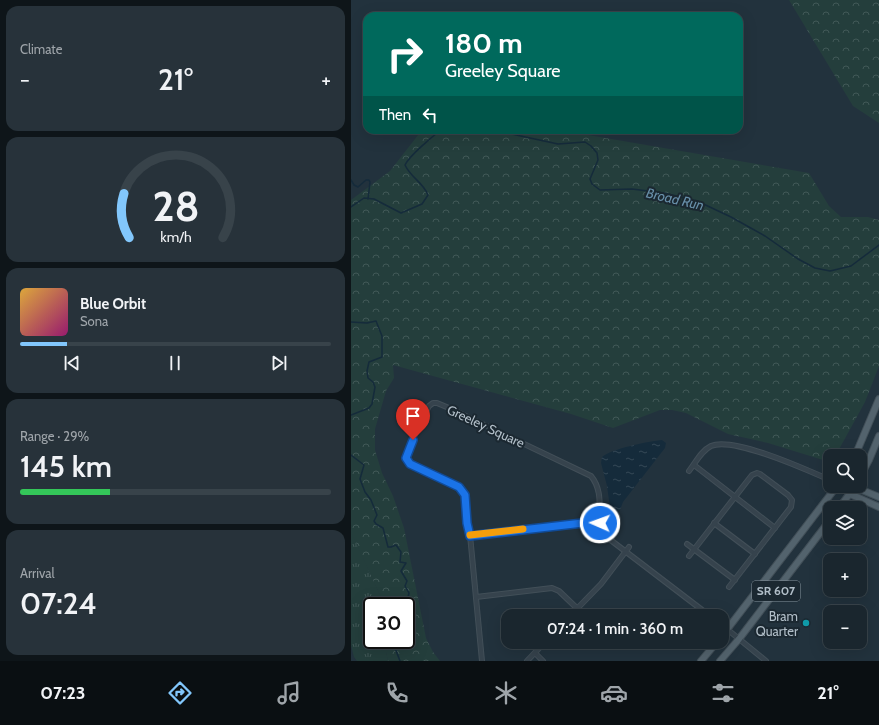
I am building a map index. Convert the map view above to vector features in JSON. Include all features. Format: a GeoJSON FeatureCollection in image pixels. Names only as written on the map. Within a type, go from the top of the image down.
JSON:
{"type":"FeatureCollection","features":[{"type":"Feature","properties":{"kind":"main road"},"geometry":{"type":"LineString","coordinates":[[858,449],[879,399]]}},
{"type":"Feature","properties":{"kind":"main road"},"geometry":{"type":"LineString","coordinates":[[867,462],[879,436]]}},
{"type":"Feature","properties":{"kind":"main road"},"geometry":{"type":"LineString","coordinates":[[867,492],[879,497]]}},
{"type":"Feature","properties":{"kind":"main road","name":"SR 607"},"geometry":{"type":"LineString","coordinates":[[729,622],[831,493]]}},
{"type":"Feature","properties":{"kind":"main road"},"geometry":{"type":"LineString","coordinates":[[844,501],[850,494],[879,507]]}},
{"type":"Feature","properties":{"kind":"main road","name":"SR 607"},"geometry":{"type":"LineString","coordinates":[[720,661],[739,639],[823,529]]}},
{"type":"Feature","properties":{"kind":"main road"},"geometry":{"type":"LineString","coordinates":[[701,661],[711,649]]}},
{"type":"Feature","properties":{"kind":"street","name":"Greeley Square"},"geometry":{"type":"LineString","coordinates":[[482,661],[465,495],[459,487],[410,464],[406,458],[407,451],[429,406],[433,403],[449,408],[591,476],[594,480],[599,495],[600,528],[604,535],[701,609]]}},
{"type":"Feature","properties":{"kind":"street"},"geometry":{"type":"LineString","coordinates":[[689,471],[705,451],[713,446],[721,444],[765,453],[823,477]]}},
{"type":"Feature","properties":{"kind":"street"},"geometry":{"type":"LineString","coordinates":[[694,465],[775,528]]}},
{"type":"Feature","properties":{"kind":"street"},"geometry":{"type":"LineString","coordinates":[[689,556],[750,476],[760,474],[776,486],[790,497],[792,504],[729,587]]}},
{"type":"Feature","properties":{"kind":"street"},"geometry":{"type":"LineString","coordinates":[[470,536],[600,521]]}},
{"type":"Feature","properties":{"kind":"street"},"geometry":{"type":"LineString","coordinates":[[714,523],[755,554]]}},
{"type":"Feature","properties":{"kind":"street"},"geometry":{"type":"LineString","coordinates":[[687,544],[735,580]]}},
{"type":"Feature","properties":{"kind":"street"},"geometry":{"type":"LineString","coordinates":[[476,597],[552,588],[559,591],[577,609],[601,584],[629,547]]}},
{"type":"Feature","properties":{"kind":"street"},"geometry":{"type":"LineString","coordinates":[[729,630],[766,661]]}},
{"type":"Feature","properties":{"kind":"street"},"geometry":{"type":"LineString","coordinates":[[527,661],[539,649]]}},
{"type":"Feature","properties":{"kind":"street"},"geometry":{"type":"LineString","coordinates":[[535,653],[543,661]]}},
{"type":"Feature","properties":{"kind":"green space"},"geometry":{"type":"Polygon","coordinates":[[[789,0],[879,0],[879,123],[853,106],[789,0]]]}},
{"type":"Feature","properties":{"kind":"green space"},"geometry":{"type":"Polygon","coordinates":[[[419,134],[582,134],[809,173],[829,206],[841,217],[868,217],[879,220],[879,366],[865,402],[839,449],[823,449],[823,460],[768,443],[728,434],[686,413],[672,410],[660,410],[613,428],[571,414],[393,365],[394,378],[386,391],[375,429],[375,450],[382,473],[393,496],[404,528],[426,638],[433,652],[440,661],[388,661],[386,649],[415,649],[415,597],[381,597],[351,532],[351,200],[390,171],[419,134]]]}},
{"type":"Feature","properties":{"kind":"green space"},"geometry":{"type":"Polygon","coordinates":[[[351,531],[381,597],[363,597],[363,649],[386,649],[388,661],[357,661],[354,657],[351,645],[351,531]]]}},
{"type":"Feature","properties":{"kind":"water"},"geometry":{"type":"Polygon","coordinates":[[[662,440],[666,443],[665,448],[623,502],[617,518],[613,519],[601,463],[602,457],[622,448],[662,440]]]}},
{"type":"Feature","properties":{"kind":"waterway","name":"Broad Run"},"geometry":{"type":"LineString","coordinates":[[351,207],[364,198],[374,199],[401,213],[422,204],[428,195],[405,165],[407,161],[436,134]]}},
{"type":"Feature","properties":{"kind":"waterway","name":"Broad Run"},"geometry":{"type":"LineString","coordinates":[[512,134],[558,144],[585,142],[597,153],[598,160],[590,179],[592,184],[600,190],[632,189],[664,193],[697,201],[731,217],[765,236],[798,259],[815,268],[830,271],[851,266],[879,245]]}},
{"type":"Feature","properties":{"kind":"waterway"},"geometry":{"type":"LineString","coordinates":[[351,180],[354,185],[358,187],[366,180],[369,180],[368,199]]}},
{"type":"Feature","properties":{"kind":"waterway"},"geometry":{"type":"LineString","coordinates":[[351,322],[367,323],[376,321],[382,336],[382,357],[369,362],[367,371],[368,378],[373,382],[375,387],[372,404],[369,408],[351,415]]}},
{"type":"Feature","properties":{"kind":"waterway"},"geometry":{"type":"LineString","coordinates":[[351,455],[364,465],[360,479],[377,515],[374,521],[383,528],[388,547],[396,545],[401,552],[400,562],[406,563],[401,571],[407,581],[405,586],[409,593],[408,597]]}},
{"type":"Feature","properties":{"kind":"waterway"},"geometry":{"type":"LineString","coordinates":[[395,649],[400,661]]}},
{"type":"Feature","properties":{"kind":"slow traffic"},"geometry":{"type":"LineString","coordinates":[[470,535],[523,529]]}},
{"type":"Feature","properties":{"kind":"place","name":"Bram Quarter"},"geometry":{"type":"Point","coordinates":[806,623]}},
{"type":"Feature","properties":{"kind":"route"},"geometry":{"type":"LineString","coordinates":[[413,440],[407,451],[406,458],[410,464],[459,487],[463,491],[465,495],[467,523],[470,536],[600,521],[600,523]]}}]}
